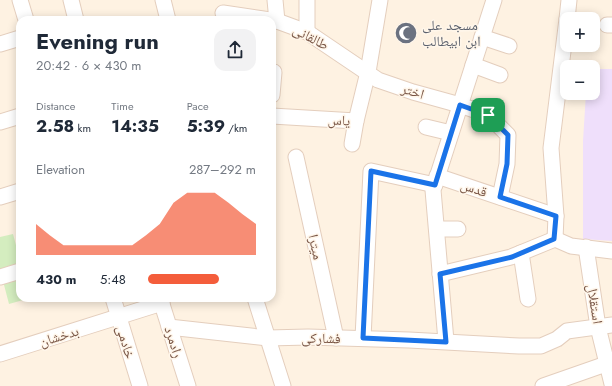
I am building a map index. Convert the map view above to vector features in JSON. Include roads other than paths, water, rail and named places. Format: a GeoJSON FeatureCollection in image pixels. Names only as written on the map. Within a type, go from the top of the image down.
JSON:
{"type":"FeatureCollection","features":[{"type":"Feature","properties":{"kind":"street"},"geometry":{"type":"LineString","coordinates":[[20,0],[25,16]]}},
{"type":"Feature","properties":{"kind":"street"},"geometry":{"type":"LineString","coordinates":[[71,0],[75,16]]}},
{"type":"Feature","properties":{"kind":"street"},"geometry":{"type":"LineString","coordinates":[[163,0],[167,16]]}},
{"type":"Feature","properties":{"kind":"street"},"geometry":{"type":"LineString","coordinates":[[275,0],[277,21]]}},
{"type":"Feature","properties":{"kind":"street"},"geometry":{"type":"LineString","coordinates":[[307,0],[307,32]]}},
{"type":"Feature","properties":{"kind":"street"},"geometry":{"type":"LineString","coordinates":[[368,72],[380,0]]}},
{"type":"Feature","properties":{"kind":"street"},"geometry":{"type":"LineString","coordinates":[[446,342],[433,190],[494,0]]}},
{"type":"Feature","properties":{"kind":"street"},"geometry":{"type":"LineString","coordinates":[[568,12],[570,0]]}},
{"type":"Feature","properties":{"kind":"street","name":"طالقانی"},"geometry":{"type":"LineString","coordinates":[[223,13],[243,16]]}},
{"type":"Feature","properties":{"kind":"street","name":"طالقانی"},"geometry":{"type":"LineString","coordinates":[[277,21],[307,32],[368,72]]}},
{"type":"Feature","properties":{"kind":"street"},"geometry":{"type":"LineString","coordinates":[[482,37],[509,46]]}},
{"type":"Feature","properties":{"kind":"street"},"geometry":{"type":"LineString","coordinates":[[0,44],[16,39]]}},
{"type":"Feature","properties":{"kind":"street"},"geometry":{"type":"LineString","coordinates":[[554,239],[556,216],[552,148],[563,52]]}},
{"type":"Feature","properties":{"kind":"street"},"geometry":{"type":"LineString","coordinates":[[473,65],[500,75]]}},
{"type":"Feature","properties":{"kind":"street","name":"اختر"},"geometry":{"type":"LineString","coordinates":[[368,72],[378,80],[488,115],[508,135],[507,164],[500,197]]}},
{"type":"Feature","properties":{"kind":"street","name":"یاس"},"geometry":{"type":"LineString","coordinates":[[276,116],[356,121],[368,72]]}},
{"type":"Feature","properties":{"kind":"street"},"geometry":{"type":"LineString","coordinates":[[0,122],[16,117]]}},
{"type":"Feature","properties":{"kind":"street"},"geometry":{"type":"LineString","coordinates":[[352,144],[356,121]]}},
{"type":"Feature","properties":{"kind":"street"},"geometry":{"type":"LineString","coordinates":[[426,127],[451,133]]}},
{"type":"Feature","properties":{"kind":"street","name":"میترا"},"geometry":{"type":"LineString","coordinates":[[296,157],[336,338]]}},
{"type":"Feature","properties":{"kind":"street","name":"قدس"},"geometry":{"type":"LineString","coordinates":[[363,338],[371,171],[436,180],[500,197],[556,216]]}},
{"type":"Feature","properties":{"kind":"street"},"geometry":{"type":"LineString","coordinates":[[0,198],[16,192]]}},
{"type":"Feature","properties":{"kind":"street"},"geometry":{"type":"LineString","coordinates":[[437,229],[458,229]]}},
{"type":"Feature","properties":{"kind":"street"},"geometry":{"type":"LineString","coordinates":[[440,274],[512,257],[554,239],[571,246],[612,251]]}},
{"type":"Feature","properties":{"kind":"street","name":"استقلال"},"geometry":{"type":"LineString","coordinates":[[586,247],[605,326],[606,364],[612,384]]}},
{"type":"Feature","properties":{"kind":"street"},"geometry":{"type":"LineString","coordinates":[[522,253],[528,298]]}},
{"type":"Feature","properties":{"kind":"street"},"geometry":{"type":"LineString","coordinates":[[0,277],[16,272]]}},
{"type":"Feature","properties":{"kind":"street","name":"خادمی"},"geometry":{"type":"LineString","coordinates":[[113,302],[140,386]]}},
{"type":"Feature","properties":{"kind":"street","name":"بدخشان"},"geometry":{"type":"LineString","coordinates":[[0,353],[119,317],[156,302]]}},
{"type":"Feature","properties":{"kind":"street","name":"رادمرد"},"geometry":{"type":"LineString","coordinates":[[162,302],[188,386]]}},
{"type":"Feature","properties":{"kind":"street"},"geometry":{"type":"LineString","coordinates":[[257,302],[283,386]]}},
{"type":"Feature","properties":{"kind":"street","name":"فشارکی"},"geometry":{"type":"LineString","coordinates":[[170,327],[268,338],[363,338],[541,346],[557,339],[566,331],[605,326]]}},
{"type":"Feature","properties":{"kind":"street"},"geometry":{"type":"LineString","coordinates":[[543,386],[606,364]]}},
{"type":"Feature","properties":{"kind":"place","name":"مسجد علی ابن ابیطالب"},"geometry":{"type":"Point","coordinates":[406,33]}}]}
